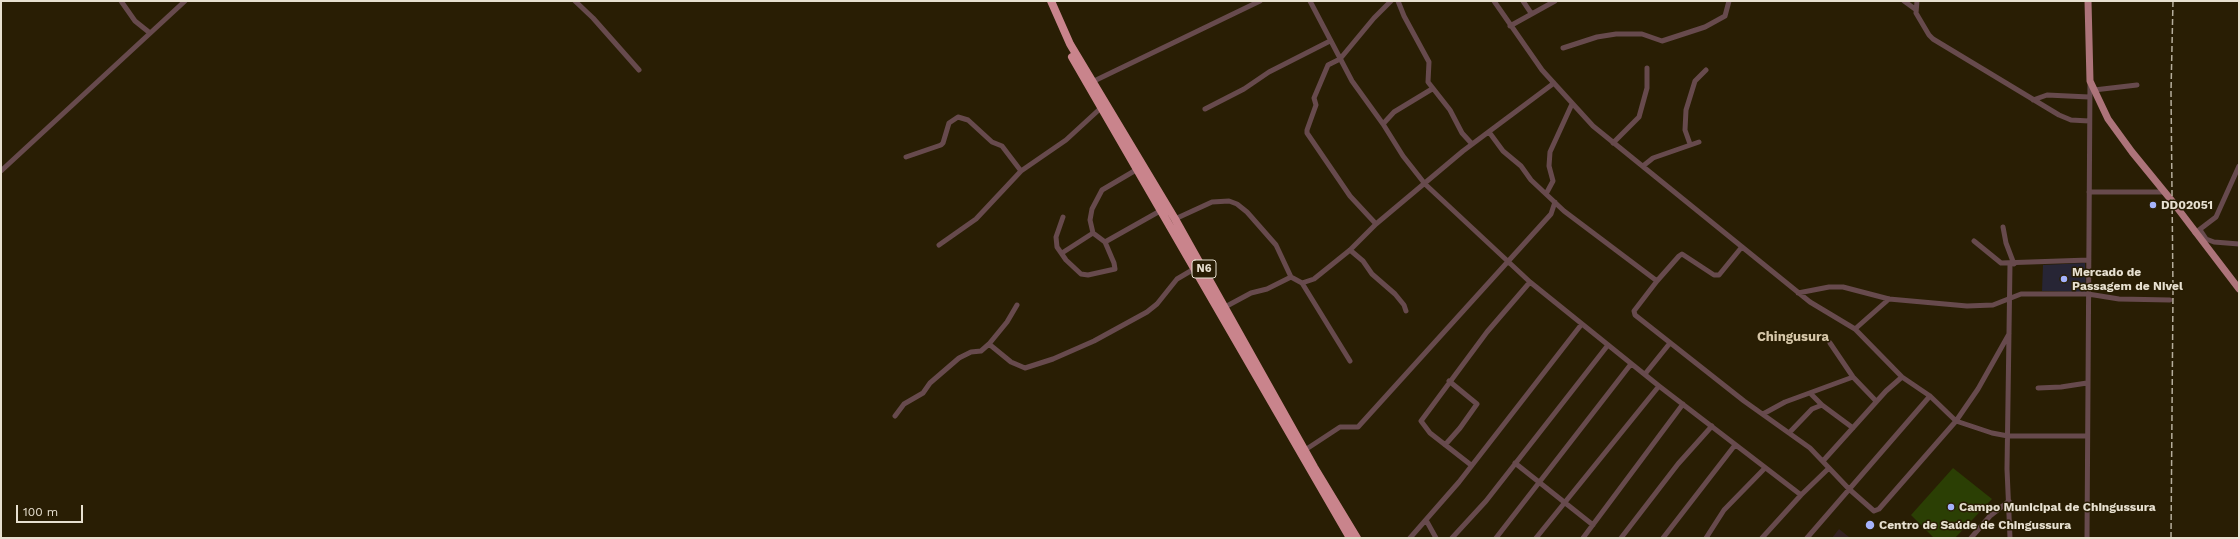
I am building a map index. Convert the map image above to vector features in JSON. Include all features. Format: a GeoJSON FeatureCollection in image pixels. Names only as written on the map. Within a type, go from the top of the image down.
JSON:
{"type":"FeatureCollection","features":[{"type":"Feature","properties":{"kind":"highway","name":"N6"},"geometry":{"type":"LineString","coordinates":[[1044,1],[1064,44],[1175,219],[1304,450],[1357,538]]}},
{"type":"Feature","properties":{"kind":"highway","name":"N6"},"geometry":{"type":"LineString","coordinates":[[1050,1],[1070,44],[1092,82],[1136,170],[1316,482],[1350,538]]}},
{"type":"Feature","properties":{"kind":"main road"},"geometry":{"type":"LineString","coordinates":[[2088,1],[2090,81],[2094,90],[2117,132],[2197,232],[2239,289]]}},
{"type":"Feature","properties":{"kind":"street"},"geometry":{"type":"LineString","coordinates":[[121,1],[135,21],[150,33]]}},
{"type":"Feature","properties":{"kind":"street"},"geometry":{"type":"LineString","coordinates":[[1,171],[185,1]]}},
{"type":"Feature","properties":{"kind":"street"},"geometry":{"type":"LineString","coordinates":[[575,1],[593,18],[639,70]]}},
{"type":"Feature","properties":{"kind":"street"},"geometry":{"type":"LineString","coordinates":[[1092,82],[1260,1]]}},
{"type":"Feature","properties":{"kind":"street"},"geometry":{"type":"LineString","coordinates":[[1310,1],[1352,81],[1383,124],[1403,156],[1425,184],[1507,262],[1581,325],[1800,494]]}},
{"type":"Feature","properties":{"kind":"street"},"geometry":{"type":"LineString","coordinates":[[1376,224],[1350,196],[1307,133],[1308,123],[1316,106],[1314,98],[1328,65],[1340,59],[1374,18],[1391,1]]}},
{"type":"Feature","properties":{"kind":"street"},"geometry":{"type":"LineString","coordinates":[[1398,1],[1404,16],[1429,62],[1428,82],[1450,110],[1462,133],[1472,144]]}},
{"type":"Feature","properties":{"kind":"street"},"geometry":{"type":"LineString","coordinates":[[1494,1],[1510,26],[1554,84],[1593,126],[1798,293],[1815,306],[1855,330],[1902,377],[1930,396],[1956,421],[1985,431],[2008,436],[2087,436]]}},
{"type":"Feature","properties":{"kind":"street"},"geometry":{"type":"LineString","coordinates":[[1523,1],[1531,13]]}},
{"type":"Feature","properties":{"kind":"street"},"geometry":{"type":"LineString","coordinates":[[1510,26],[1555,1]]}},
{"type":"Feature","properties":{"kind":"street"},"geometry":{"type":"LineString","coordinates":[[1563,48],[1597,37],[1616,34],[1642,34],[1662,42],[1704,27],[1725,16],[1729,1]]}},
{"type":"Feature","properties":{"kind":"street"},"geometry":{"type":"LineString","coordinates":[[1904,1],[1915,9],[1920,22],[1934,39],[2059,115],[2071,120],[2089,121]]}},
{"type":"Feature","properties":{"kind":"street"},"geometry":{"type":"LineString","coordinates":[[1915,9],[1917,1]]}},
{"type":"Feature","properties":{"kind":"street"},"geometry":{"type":"LineString","coordinates":[[1205,109],[1244,89],[1269,72],[1330,41]]}},
{"type":"Feature","properties":{"kind":"street"},"geometry":{"type":"LineString","coordinates":[[1614,143],[1639,117],[1647,88],[1647,68]]}},
{"type":"Feature","properties":{"kind":"street"},"geometry":{"type":"LineString","coordinates":[[1690,144],[1685,130],[1686,110],[1695,81],[1706,70]]}},
{"type":"Feature","properties":{"kind":"street"},"geometry":{"type":"LineString","coordinates":[[2087,538],[2090,81]]}},
{"type":"Feature","properties":{"kind":"street"},"geometry":{"type":"LineString","coordinates":[[1302,283],[1314,279],[1350,250],[1376,224],[1472,144],[1554,84]]}},
{"type":"Feature","properties":{"kind":"street"},"geometry":{"type":"LineString","coordinates":[[2094,90],[2137,86]]}},
{"type":"Feature","properties":{"kind":"street"},"geometry":{"type":"LineString","coordinates":[[1383,124],[1394,112],[1432,89]]}},
{"type":"Feature","properties":{"kind":"street"},"geometry":{"type":"LineString","coordinates":[[2033,100],[2047,94],[2089,97]]}},
{"type":"Feature","properties":{"kind":"street"},"geometry":{"type":"LineString","coordinates":[[1546,194],[1553,181],[1549,166],[1550,152],[1572,104]]}},
{"type":"Feature","properties":{"kind":"street"},"geometry":{"type":"LineString","coordinates":[[938,245],[986,209],[1021,171],[1066,140],[1103,106]]}},
{"type":"Feature","properties":{"kind":"street"},"geometry":{"type":"LineString","coordinates":[[906,157],[941,145],[949,123],[958,117],[968,120],[992,142],[1002,146],[1021,171]]}},
{"type":"Feature","properties":{"kind":"street"},"geometry":{"type":"LineString","coordinates":[[1489,132],[1503,151],[1525,169],[1531,180],[1564,211],[1657,281]]}},
{"type":"Feature","properties":{"kind":"street"},"geometry":{"type":"LineString","coordinates":[[1643,166],[1653,158],[1699,142]]}},
{"type":"Feature","properties":{"kind":"street"},"geometry":{"type":"LineString","coordinates":[[2239,166],[2216,217],[2197,232],[2206,239],[2214,242],[2225,245],[2239,244]]}},
{"type":"Feature","properties":{"kind":"street"},"geometry":{"type":"LineString","coordinates":[[1063,217],[1056,236],[1057,247],[1066,260],[1081,274],[1113,270],[1116,268],[1105,242],[1093,233],[1090,220],[1092,209],[1102,190],[1136,170]]}},
{"type":"Feature","properties":{"kind":"street"},"geometry":{"type":"LineString","coordinates":[[2089,192],[2164,192]]}},
{"type":"Feature","properties":{"kind":"street"},"geometry":{"type":"LineString","coordinates":[[1175,219],[1212,202],[1229,200],[1237,204],[1259,224],[1276,245],[1291,277],[1302,283],[1350,361]]}},
{"type":"Feature","properties":{"kind":"street"},"geometry":{"type":"LineString","coordinates":[[1304,450],[1340,427],[1358,427],[1551,214],[1555,202]]}},
{"type":"Feature","properties":{"kind":"street"},"geometry":{"type":"LineString","coordinates":[[1105,242],[1160,211]]}},
{"type":"Feature","properties":{"kind":"street"},"geometry":{"type":"LineString","coordinates":[[1551,214],[1564,211]]}},
{"type":"Feature","properties":{"kind":"street"},"geometry":{"type":"LineString","coordinates":[[2003,227],[2012,264],[2009,334],[2008,436],[2008,501],[2010,538]]}},
{"type":"Feature","properties":{"kind":"street"},"geometry":{"type":"LineString","coordinates":[[1062,253],[1093,233]]}},
{"type":"Feature","properties":{"kind":"street"},"geometry":{"type":"LineString","coordinates":[[1974,241],[1998,262],[2012,264],[2089,260]]}},
{"type":"Feature","properties":{"kind":"street"},"geometry":{"type":"LineString","coordinates":[[1741,248],[1719,275],[1714,275],[1682,254],[1678,256],[1634,312],[1670,343],[1810,448],[1849,489],[1874,511],[1879,509],[1956,421],[1978,389],[2009,334]]}},
{"type":"Feature","properties":{"kind":"street"},"geometry":{"type":"LineString","coordinates":[[1350,250],[1363,261],[1372,274],[1395,294],[1406,311]]}},
{"type":"Feature","properties":{"kind":"street"},"geometry":{"type":"LineString","coordinates":[[989,344],[1011,362],[1025,368],[1053,359],[1094,341],[1147,312],[1157,304],[1177,279],[1194,269]]}},
{"type":"Feature","properties":{"kind":"street"},"geometry":{"type":"LineString","coordinates":[[1225,307],[1251,293],[1267,289],[1291,277]]}},
{"type":"Feature","properties":{"kind":"street"},"geometry":{"type":"LineString","coordinates":[[1471,465],[1430,432],[1420,420],[1449,381],[1530,282]]}},
{"type":"Feature","properties":{"kind":"street"},"geometry":{"type":"LineString","coordinates":[[1798,293],[1829,287],[1842,287],[1889,299],[1926,304],[1984,306],[2000,303],[2021,294],[2088,294],[2119,299],[2170,300]]}},
{"type":"Feature","properties":{"kind":"street"},"geometry":{"type":"LineString","coordinates":[[1855,330],[1889,299]]}},
{"type":"Feature","properties":{"kind":"street"},"geometry":{"type":"LineString","coordinates":[[895,416],[904,404],[923,393],[930,383],[959,358],[972,352],[981,351],[989,344],[1007,322],[1017,305]]}},
{"type":"Feature","properties":{"kind":"street"},"geometry":{"type":"LineString","coordinates":[[1410,538],[1471,465],[1581,325]]}},
{"type":"Feature","properties":{"kind":"street"},"geometry":{"type":"LineString","coordinates":[[1645,374],[1670,343]]}},
{"type":"Feature","properties":{"kind":"street"},"geometry":{"type":"LineString","coordinates":[[1830,343],[1853,377],[1876,401]]}},
{"type":"Feature","properties":{"kind":"street"},"geometry":{"type":"LineString","coordinates":[[1452,538],[1486,501],[1608,345]]}},
{"type":"Feature","properties":{"kind":"street"},"geometry":{"type":"LineString","coordinates":[[1496,538],[1631,364]]}},
{"type":"Feature","properties":{"kind":"street"},"geometry":{"type":"LineString","coordinates":[[1764,414],[1785,402],[1853,377]]}},
{"type":"Feature","properties":{"kind":"street"},"geometry":{"type":"LineString","coordinates":[[1823,461],[1876,401],[1902,377]]}},
{"type":"Feature","properties":{"kind":"street"},"geometry":{"type":"LineString","coordinates":[[1445,445],[1460,428],[1477,404],[1449,381]]}},
{"type":"Feature","properties":{"kind":"street"},"geometry":{"type":"LineString","coordinates":[[2038,388],[2087,384]]}},
{"type":"Feature","properties":{"kind":"street"},"geometry":{"type":"LineString","coordinates":[[1536,538],[1659,386]]}},
{"type":"Feature","properties":{"kind":"street"},"geometry":{"type":"LineString","coordinates":[[1810,393],[1822,405],[1853,428]]}},
{"type":"Feature","properties":{"kind":"street"},"geometry":{"type":"LineString","coordinates":[[1807,538],[1930,396]]}},
{"type":"Feature","properties":{"kind":"street"},"geometry":{"type":"LineString","coordinates":[[1583,538],[1683,404]]}},
{"type":"Feature","properties":{"kind":"street"},"geometry":{"type":"LineString","coordinates":[[1789,432],[1812,409],[1822,405]]}},
{"type":"Feature","properties":{"kind":"street"},"geometry":{"type":"LineString","coordinates":[[1621,538],[1678,464],[1712,426]]}},
{"type":"Feature","properties":{"kind":"street"},"geometry":{"type":"LineString","coordinates":[[1663,538],[1735,445]]}},
{"type":"Feature","properties":{"kind":"street"},"geometry":{"type":"LineString","coordinates":[[1515,463],[1593,525]]}},
{"type":"Feature","properties":{"kind":"street"},"geometry":{"type":"LineString","coordinates":[[1706,538],[1724,510],[1765,468]]}},
{"type":"Feature","properties":{"kind":"street"},"geometry":{"type":"LineString","coordinates":[[1762,538],[1800,494],[1829,468]]}},
{"type":"Feature","properties":{"kind":"street"},"geometry":{"type":"LineString","coordinates":[[1971,538],[1990,516],[2008,501]]}},
{"type":"Feature","properties":{"kind":"street"},"geometry":{"type":"LineString","coordinates":[[1426,520],[1436,538]]}},
{"type":"Feature","properties":{"kind":"shaded area","name":"Mercado de Passagem de Nivel"},"geometry":{"type":"Polygon","coordinates":[[[2085,263],[2086,292],[2042,291],[2043,265],[2085,263]]]}},
{"type":"Feature","properties":{"kind":"shaded area"},"geometry":{"type":"Polygon","coordinates":[[[1839,529],[1849,537],[1850,538],[1832,538],[1839,529]]]}},
{"type":"Feature","properties":{"kind":"green space","name":"Campo Municipal de Chingussura"},"geometry":{"type":"Polygon","coordinates":[[[1953,468],[1992,499],[1955,538],[1934,538],[1911,515],[1953,468]]]}},
{"type":"Feature","properties":{"kind":"railway"},"geometry":{"type":"LineString","coordinates":[[2171,538],[2173,291],[2171,92],[2173,1]]}},
{"type":"Feature","properties":{"kind":"place","name":"DD02051"},"geometry":{"type":"Point","coordinates":[2153,205]}},
{"type":"Feature","properties":{"kind":"place","name":"Mercado de Passagem de Nivel"},"geometry":{"type":"Point","coordinates":[2064,279]}},
{"type":"Feature","properties":{"kind":"place","name":"Campo Municipal de Chingussura"},"geometry":{"type":"Point","coordinates":[1951,507]}},
{"type":"Feature","properties":{"kind":"place","name":"Centro de Saúde de Chingussura"},"geometry":{"type":"Point","coordinates":[1870,525]}},
{"type":"Feature","properties":{"kind":"district","name":"Chingusura"},"geometry":{"type":"Point","coordinates":[1793,337]}}]}
